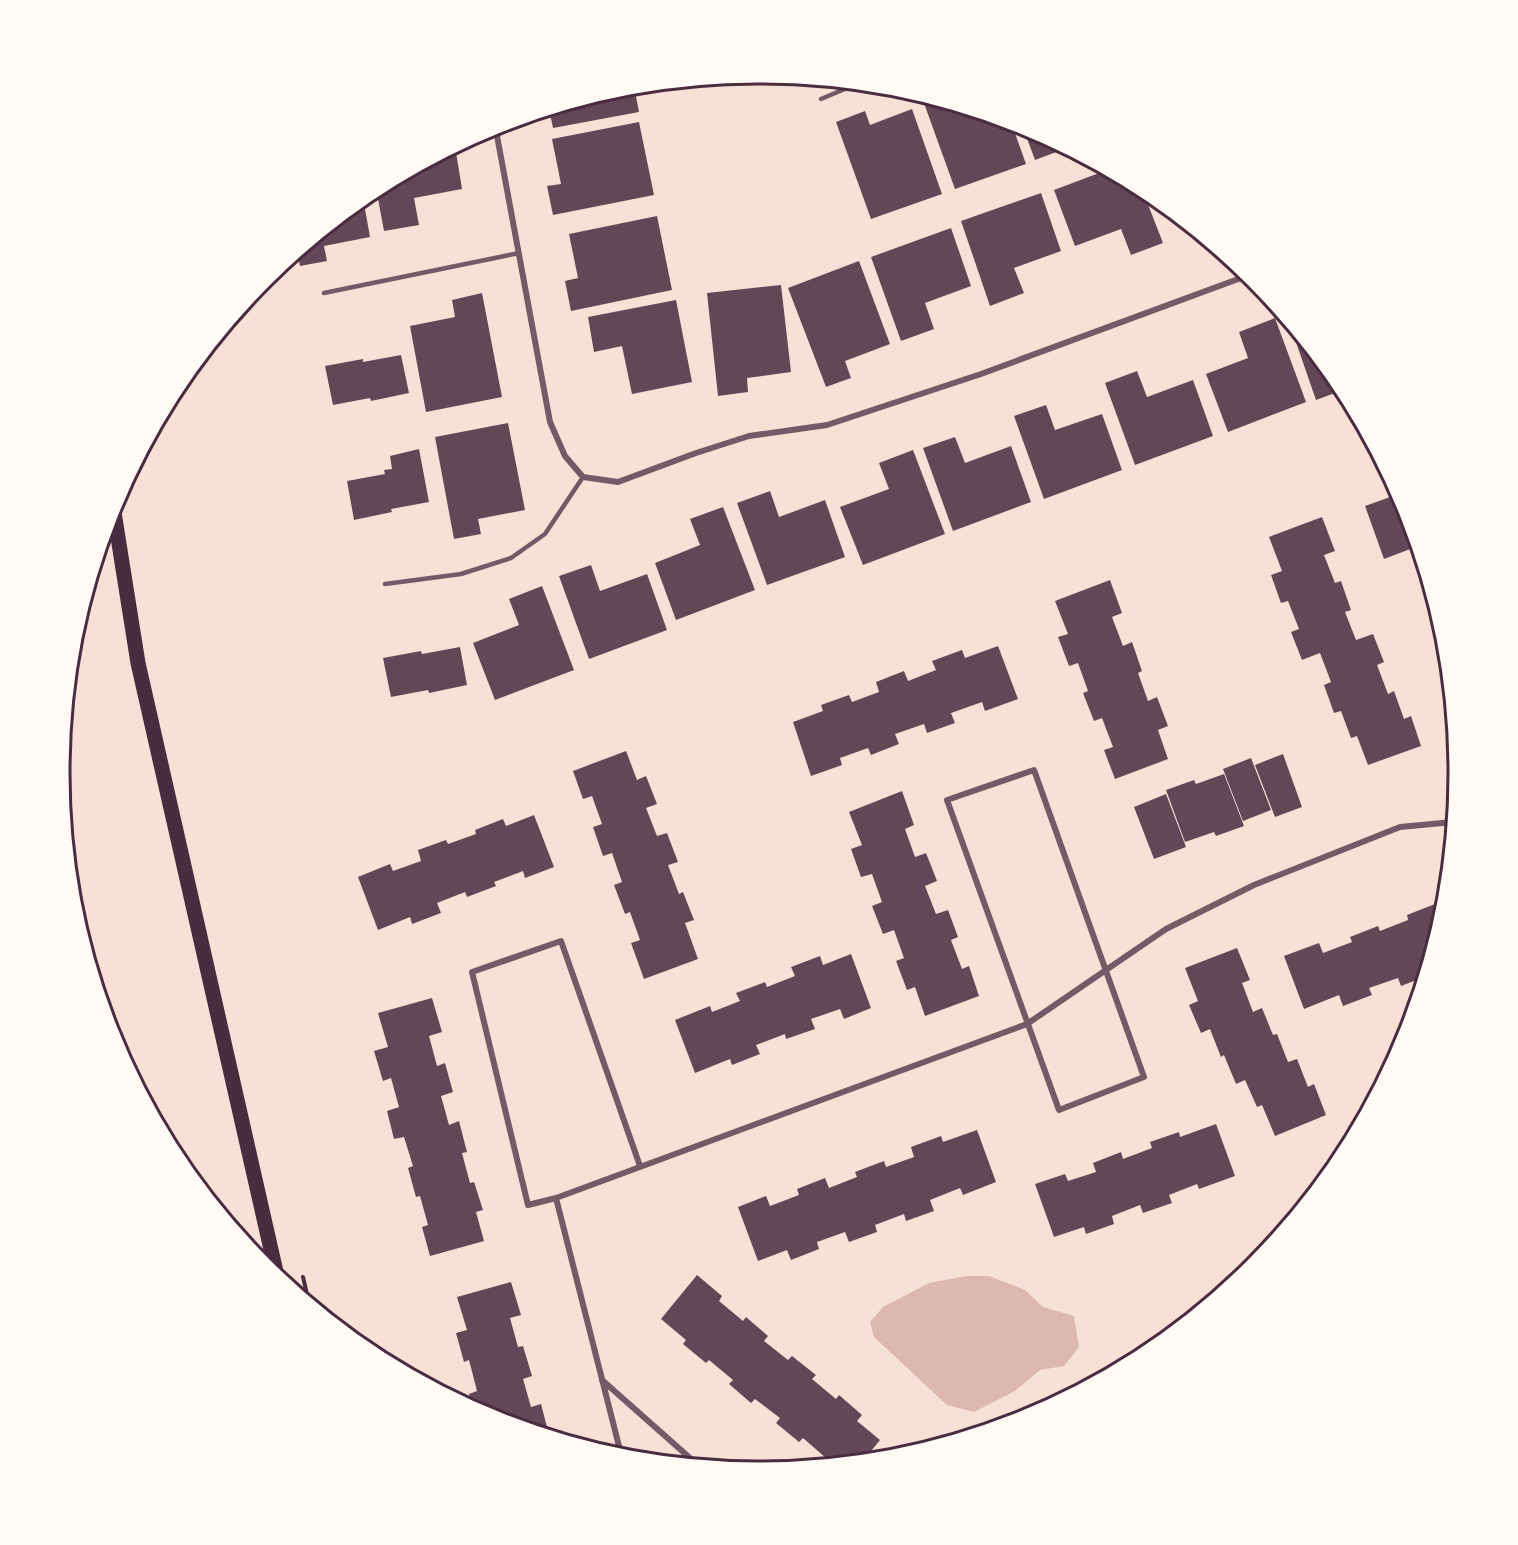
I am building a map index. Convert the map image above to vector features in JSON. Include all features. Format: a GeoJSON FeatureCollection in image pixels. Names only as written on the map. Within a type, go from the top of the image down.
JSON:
{"type":"FeatureCollection","features":[{"type":"Feature","properties":{"kind":"main road"},"geometry":{"type":"LineString","coordinates":[[116,527],[138,663],[272,1259]]}},
{"type":"Feature","properties":{"kind":"street"},"geometry":{"type":"LineString","coordinates":[[497,136],[550,422],[565,456],[583,477],[618,482],[749,436],[827,425],[981,374],[1238,279]]}},
{"type":"Feature","properties":{"kind":"street"},"geometry":{"type":"LineString","coordinates":[[1035,770],[1144,1077],[1059,1110],[1028,1024],[947,800],[1035,770]]}},
{"type":"Feature","properties":{"kind":"street"},"geometry":{"type":"LineString","coordinates":[[640,1166],[561,940],[472,972],[528,1205],[556,1198],[1028,1024],[1166,928],[1254,885],[1400,827],[1446,823]]}},
{"type":"Feature","properties":{"kind":"street"},"geometry":{"type":"LineString","coordinates":[[556,1198],[619,1447]]}},
{"type":"Feature","properties":{"kind":"street"},"geometry":{"type":"LineString","coordinates":[[602,1379],[689,1457]]}},
{"type":"Feature","properties":{"kind":"lane"},"geometry":{"type":"LineString","coordinates":[[821,99],[844,89]]}},
{"type":"Feature","properties":{"kind":"lane"},"geometry":{"type":"LineString","coordinates":[[324,293],[519,253]]}},
{"type":"Feature","properties":{"kind":"lane"},"geometry":{"type":"LineString","coordinates":[[385,584],[461,574],[511,558],[545,534],[583,477]]}},
{"type":"Feature","properties":{"kind":"shaded area"},"geometry":{"type":"Polygon","coordinates":[[[966,1276],[989,1276],[1025,1290],[1043,1307],[1074,1316],[1079,1347],[1064,1366],[1040,1370],[1015,1391],[974,1412],[947,1405],[874,1337],[870,1322],[883,1307],[929,1283],[966,1276]]]}},
{"type":"Feature","properties":{"kind":"building"},"geometry":{"type":"Polygon","coordinates":[[[636,95],[639,112],[553,128],[551,117],[581,107],[636,95]]]}},
{"type":"Feature","properties":{"kind":"building"},"geometry":{"type":"Polygon","coordinates":[[[925,106],[937,107],[1015,134],[1026,164],[955,189],[925,106]]]}},
{"type":"Feature","properties":{"kind":"building"},"geometry":{"type":"Polygon","coordinates":[[[912,109],[942,194],[871,219],[836,122],[865,111],[870,125],[912,109]]]}},
{"type":"Feature","properties":{"kind":"building"},"geometry":{"type":"Polygon","coordinates":[[[639,122],[654,195],[553,215],[547,186],[561,184],[552,139],[639,122]]]}},
{"type":"Feature","properties":{"kind":"building"},"geometry":{"type":"Polygon","coordinates":[[[1027,138],[1057,152],[1035,160],[1027,138]]]}},
{"type":"Feature","properties":{"kind":"building"},"geometry":{"type":"Polygon","coordinates":[[[456,154],[462,189],[414,198],[419,225],[384,231],[378,199],[456,154]]]}},
{"type":"Feature","properties":{"kind":"building"},"geometry":{"type":"Polygon","coordinates":[[[1098,173],[1148,204],[1163,243],[1131,255],[1121,229],[1075,246],[1054,190],[1098,173]]]}},
{"type":"Feature","properties":{"kind":"building"},"geometry":{"type":"Polygon","coordinates":[[[1041,193],[1061,251],[1014,268],[1024,293],[990,306],[961,221],[1041,193]]]}},
{"type":"Feature","properties":{"kind":"building"},"geometry":{"type":"Polygon","coordinates":[[[365,208],[370,237],[324,246],[327,261],[300,266],[299,261],[305,255],[365,208]]]}},
{"type":"Feature","properties":{"kind":"building"},"geometry":{"type":"Polygon","coordinates":[[[657,216],[672,290],[571,311],[565,281],[578,278],[569,234],[657,216]]]}},
{"type":"Feature","properties":{"kind":"building"},"geometry":{"type":"Polygon","coordinates":[[[951,228],[971,286],[925,303],[934,329],[901,341],[871,257],[951,228]]]}},
{"type":"Feature","properties":{"kind":"building"},"geometry":{"type":"Polygon","coordinates":[[[859,261],[890,344],[845,361],[851,378],[826,387],[788,288],[859,261]]]}},
{"type":"Feature","properties":{"kind":"building"},"geometry":{"type":"Polygon","coordinates":[[[781,285],[791,372],[747,378],[748,392],[718,396],[707,293],[781,285]]]}},
{"type":"Feature","properties":{"kind":"building"},"geometry":{"type":"Polygon","coordinates":[[[482,293],[502,397],[426,412],[410,326],[455,317],[452,300],[482,293]]]}},
{"type":"Feature","properties":{"kind":"building"},"geometry":{"type":"Polygon","coordinates":[[[676,300],[692,382],[632,394],[622,346],[594,352],[588,317],[676,300]]]}},
{"type":"Feature","properties":{"kind":"building"},"geometry":{"type":"Polygon","coordinates":[[[1275,318],[1306,402],[1228,432],[1206,374],[1248,358],[1239,332],[1275,318]]]}},
{"type":"Feature","properties":{"kind":"building"},"geometry":{"type":"Polygon","coordinates":[[[1296,342],[1333,394],[1316,400],[1296,342]]]}},
{"type":"Feature","properties":{"kind":"building"},"geometry":{"type":"Polygon","coordinates":[[[401,355],[409,393],[371,401],[370,398],[333,405],[325,366],[401,355]]]}},
{"type":"Feature","properties":{"kind":"building"},"geometry":{"type":"Polygon","coordinates":[[[1137,371],[1147,397],[1193,380],[1213,436],[1135,465],[1105,383],[1137,371]]]}},
{"type":"Feature","properties":{"kind":"building"},"geometry":{"type":"Polygon","coordinates":[[[1046,405],[1055,430],[1102,414],[1122,470],[1044,499],[1014,416],[1046,405]]]}},
{"type":"Feature","properties":{"kind":"building"},"geometry":{"type":"Polygon","coordinates":[[[508,423],[525,510],[478,519],[481,534],[454,539],[435,437],[508,423]]]}},
{"type":"Feature","properties":{"kind":"building"},"geometry":{"type":"Polygon","coordinates":[[[955,437],[965,463],[1011,446],[1031,502],[953,531],[923,448],[955,437]]]}},
{"type":"Feature","properties":{"kind":"building"},"geometry":{"type":"Polygon","coordinates":[[[419,449],[429,502],[391,509],[392,512],[354,520],[347,481],[385,474],[384,470],[392,469],[390,456],[419,449]]]}},
{"type":"Feature","properties":{"kind":"building"},"geometry":{"type":"Polygon","coordinates":[[[913,450],[945,534],[863,565],[840,507],[889,489],[879,463],[913,450]]]}},
{"type":"Feature","properties":{"kind":"building"},"geometry":{"type":"Polygon","coordinates":[[[770,491],[779,517],[825,500],[845,557],[767,585],[737,503],[770,491]]]}},
{"type":"Feature","properties":{"kind":"building"},"geometry":{"type":"Polygon","coordinates":[[[1390,497],[1410,549],[1384,559],[1365,506],[1390,497]]]}},
{"type":"Feature","properties":{"kind":"building"},"geometry":{"type":"Polygon","coordinates":[[[723,507],[755,590],[676,620],[655,563],[700,545],[690,519],[723,507]]]}},
{"type":"Feature","properties":{"kind":"building"},"geometry":{"type":"Polygon","coordinates":[[[1322,517],[1335,551],[1324,555],[1335,583],[1341,581],[1351,610],[1345,612],[1356,640],[1373,634],[1384,662],[1377,665],[1388,694],[1394,691],[1404,719],[1411,716],[1421,746],[1368,765],[1357,736],[1351,738],[1341,711],[1334,713],[1324,685],[1331,682],[1320,653],[1302,660],[1291,632],[1299,629],[1288,601],[1281,603],[1271,575],[1282,571],[1269,537],[1322,517]]]}},
{"type":"Feature","properties":{"kind":"building"},"geometry":{"type":"Polygon","coordinates":[[[591,565],[600,591],[647,574],[667,630],[589,659],[559,576],[591,565]]]}},
{"type":"Feature","properties":{"kind":"building"},"geometry":{"type":"Polygon","coordinates":[[[1110,580],[1122,613],[1112,617],[1123,646],[1132,642],[1142,671],[1138,673],[1148,701],[1157,697],[1168,726],[1158,730],[1168,759],[1115,779],[1104,750],[1113,747],[1102,718],[1094,721],[1083,693],[1088,691],[1078,663],[1069,666],[1058,637],[1068,634],[1055,601],[1110,580]]]}},
{"type":"Feature","properties":{"kind":"building"},"geometry":{"type":"Polygon","coordinates":[[[542,586],[574,670],[495,700],[473,643],[519,625],[509,599],[542,586]]]}},
{"type":"Feature","properties":{"kind":"building"},"geometry":{"type":"Polygon","coordinates":[[[998,646],[1018,699],[985,711],[982,702],[951,713],[955,723],[927,733],[924,724],[895,734],[899,744],[871,755],[868,748],[840,758],[842,765],[811,776],[793,722],[823,711],[821,705],[849,695],[852,702],[879,692],[876,682],[904,671],[908,681],[936,670],[932,661],[962,650],[965,658],[998,646]]]}},
{"type":"Feature","properties":{"kind":"building"},"geometry":{"type":"Polygon","coordinates":[[[460,647],[467,685],[429,693],[428,690],[391,697],[383,658],[460,647]]]}},
{"type":"Feature","properties":{"kind":"building"},"geometry":{"type":"Polygon","coordinates":[[[626,751],[637,780],[646,776],[657,804],[646,808],[657,836],[667,833],[678,862],[668,865],[679,894],[683,892],[694,920],[685,923],[698,959],[644,979],[631,943],[640,940],[630,912],[625,914],[614,885],[622,882],[612,853],[603,856],[593,827],[602,824],[592,796],[583,799],[573,771],[626,751]]]}},
{"type":"Feature","properties":{"kind":"building"},"geometry":{"type":"Polygon","coordinates":[[[1283,754],[1302,807],[1275,817],[1255,765],[1283,754]]]}},
{"type":"Feature","properties":{"kind":"building"},"geometry":{"type":"Polygon","coordinates":[[[1251,758],[1271,810],[1243,821],[1223,769],[1251,758]]]}},
{"type":"Feature","properties":{"kind":"building"},"geometry":{"type":"Polygon","coordinates":[[[1224,774],[1244,826],[1216,836],[1214,832],[1185,842],[1166,790],[1194,780],[1196,784],[1224,774]]]}},
{"type":"Feature","properties":{"kind":"building"},"geometry":{"type":"Polygon","coordinates":[[[902,791],[914,825],[905,829],[915,857],[926,853],[937,881],[925,886],[936,914],[948,910],[958,937],[951,940],[962,969],[969,966],[979,996],[925,1016],[915,987],[907,990],[896,961],[904,958],[894,930],[883,934],[872,906],[882,902],[872,874],[861,877],[851,849],[862,845],[849,812],[902,791]]]}},
{"type":"Feature","properties":{"kind":"building"},"geometry":{"type":"Polygon","coordinates":[[[1166,794],[1186,847],[1154,859],[1134,807],[1166,794]]]}},
{"type":"Feature","properties":{"kind":"building"},"geometry":{"type":"Polygon","coordinates":[[[534,815],[554,867],[525,878],[523,871],[494,882],[496,886],[467,897],[465,892],[437,903],[441,913],[412,924],[410,917],[378,930],[358,877],[390,864],[393,871],[421,861],[418,850],[446,840],[448,844],[476,834],[475,830],[503,819],[506,826],[534,815]]]}},
{"type":"Feature","properties":{"kind":"building"},"geometry":{"type":"Polygon","coordinates":[[[1434,904],[1415,980],[1401,986],[1398,978],[1369,988],[1372,995],[1343,1006],[1339,995],[1304,1009],[1284,956],[1319,943],[1323,953],[1352,942],[1350,937],[1378,926],[1380,931],[1408,920],[1407,915],[1434,904]]]}},
{"type":"Feature","properties":{"kind":"building"},"geometry":{"type":"Polygon","coordinates":[[[1237,948],[1250,980],[1242,983],[1253,1012],[1262,1008],[1273,1035],[1277,1034],[1288,1062],[1297,1059],[1308,1087],[1314,1084],[1326,1115],[1275,1136],[1262,1105],[1257,1107],[1245,1080],[1236,1084],[1224,1055],[1221,1057],[1210,1029],[1201,1033],[1189,1005],[1198,1001],[1185,968],[1237,948]]]}},
{"type":"Feature","properties":{"kind":"building"},"geometry":{"type":"Polygon","coordinates":[[[851,954],[871,1008],[844,1019],[840,1009],[811,1019],[815,1029],[786,1039],[785,1034],[756,1045],[760,1054],[732,1065],[730,1059],[695,1073],[675,1020],[710,1006],[712,1012],[740,1001],[736,993],[765,982],[767,987],[795,976],[791,967],[820,956],[823,965],[851,954]]]}},
{"type":"Feature","properties":{"kind":"building"},"geometry":{"type":"Polygon","coordinates":[[[432,998],[442,1032],[429,1036],[437,1066],[445,1063],[453,1092],[441,1096],[449,1125],[459,1121],[467,1152],[462,1153],[470,1183],[474,1182],[483,1210],[476,1212],[484,1241],[430,1256],[422,1227],[428,1225],[420,1196],[416,1197],[408,1168],[413,1166],[404,1137],[394,1139],[387,1111],[399,1107],[391,1078],[383,1081],[374,1051],[388,1047],[378,1013],[432,998]]]}},
{"type":"Feature","properties":{"kind":"building"},"geometry":{"type":"Polygon","coordinates":[[[1216,1124],[1235,1176],[1199,1189],[1197,1184],[1169,1195],[1172,1203],[1143,1213],[1140,1205],[1112,1216],[1114,1224],[1086,1234],[1084,1227],[1054,1237],[1035,1184],[1065,1174],[1068,1181],[1096,1172],[1093,1163],[1121,1152],[1123,1159],[1152,1148],[1150,1142],[1179,1132],[1180,1137],[1216,1124]]]}},
{"type":"Feature","properties":{"kind":"building"},"geometry":{"type":"Polygon","coordinates":[[[977,1130],[996,1182],[963,1195],[960,1188],[930,1200],[934,1211],[906,1221],[904,1214],[875,1225],[877,1232],[849,1242],[845,1232],[817,1242],[819,1249],[791,1260],[787,1250],[758,1261],[738,1207],[766,1196],[770,1206],[799,1195],[797,1189],[825,1178],[829,1188],[857,1177],[855,1172],[884,1161],[886,1167],[914,1157],[911,1147],[941,1136],[943,1142],[977,1130]]]}},
{"type":"Feature","properties":{"kind":"building"},"geometry":{"type":"Polygon","coordinates":[[[697,1275],[722,1296],[719,1301],[743,1321],[746,1317],[768,1336],[764,1341],[788,1360],[792,1356],[816,1375],[812,1379],[836,1399],[839,1395],[862,1415],[857,1421],[880,1440],[871,1452],[826,1458],[803,1438],[799,1442],[776,1423],[780,1418],[755,1399],[751,1403],[729,1384],[733,1380],[709,1360],[706,1363],[683,1344],[686,1340],[661,1319],[697,1275]]]}},
{"type":"Feature","properties":{"kind":"building"},"geometry":{"type":"Polygon","coordinates":[[[511,1282],[521,1315],[510,1318],[518,1347],[523,1346],[532,1376],[523,1379],[531,1407],[541,1404],[547,1427],[470,1397],[469,1394],[477,1391],[469,1360],[464,1362],[456,1333],[467,1330],[457,1297],[511,1282]]]}}]}
